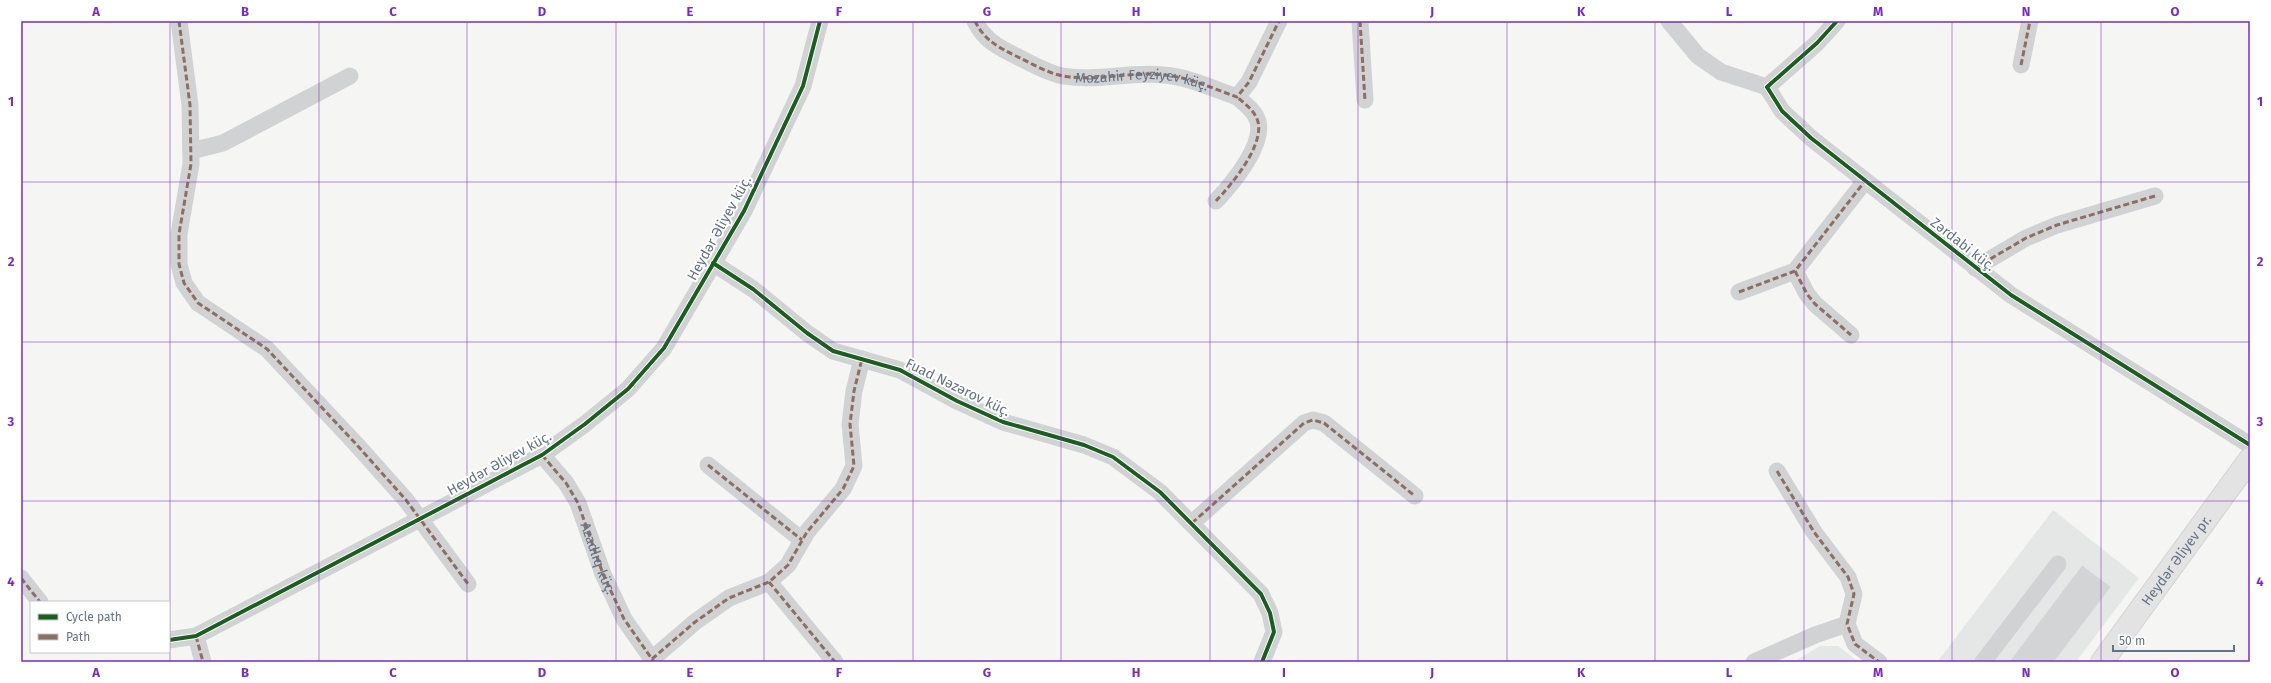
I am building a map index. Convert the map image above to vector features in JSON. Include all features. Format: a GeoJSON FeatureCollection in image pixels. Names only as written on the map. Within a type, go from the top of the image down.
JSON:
{"type":"FeatureCollection","features":[{"type":"Feature","properties":{"kind":"main road","name":"Heydər Əliyev pr."},"geometry":{"type":"LineString","coordinates":[[2102,662],[2250,459]]}},
{"type":"Feature","properties":{"kind":"street"},"geometry":{"type":"LineString","coordinates":[[179,21],[190,105],[191,151],[191,164],[179,234],[179,264],[184,283],[198,303],[267,349],[406,500],[468,584]]}},
{"type":"Feature","properties":{"kind":"street","name":"Heydər Əliyev küç."},"geometry":{"type":"LineString","coordinates":[[170,640],[196,636],[542,455],[585,424],[628,389],[664,348],[744,212],[803,86],[820,21]]}},
{"type":"Feature","properties":{"kind":"street","name":"Məzahir Feyziyev küç."},"geometry":{"type":"LineString","coordinates":[[975,21],[980,32],[993,45],[1045,70],[1063,76],[1088,78],[1164,75],[1191,81],[1237,97]]}},
{"type":"Feature","properties":{"kind":"street"},"geometry":{"type":"LineString","coordinates":[[1216,201],[1238,176],[1253,151],[1258,127],[1256,115],[1237,97],[1249,82],[1279,21]]}},
{"type":"Feature","properties":{"kind":"street"},"geometry":{"type":"LineString","coordinates":[[1360,21],[1365,100]]}},
{"type":"Feature","properties":{"kind":"street"},"geometry":{"type":"LineString","coordinates":[[1669,21],[1698,56],[1720,72],[1766,87],[1817,43],[1837,21]]}},
{"type":"Feature","properties":{"kind":"street"},"geometry":{"type":"LineString","coordinates":[[2021,65],[2030,21]]}},
{"type":"Feature","properties":{"kind":"street"},"geometry":{"type":"LineString","coordinates":[[191,151],[223,143],[350,76]]}},
{"type":"Feature","properties":{"kind":"street","name":"Zərdabi küç."},"geometry":{"type":"LineString","coordinates":[[1766,87],[1782,111],[1800,128],[1975,268],[2011,294],[2250,445]]}},
{"type":"Feature","properties":{"kind":"street"},"geometry":{"type":"LineString","coordinates":[[1739,292],[1794,271],[1802,264],[1865,181]]}},
{"type":"Feature","properties":{"kind":"street"},"geometry":{"type":"LineString","coordinates":[[1975,268],[2026,238],[2057,225],[2155,196]]}},
{"type":"Feature","properties":{"kind":"street","name":"Fuad Nəzərov küç."},"geometry":{"type":"LineString","coordinates":[[714,263],[753,289],[807,333],[833,351],[900,370],[957,401],[1003,422],[1084,445],[1113,457],[1160,492],[1260,594],[1270,613],[1274,632],[1262,662]]}},
{"type":"Feature","properties":{"kind":"street"},"geometry":{"type":"LineString","coordinates":[[1794,271],[1811,299],[1852,335]]}},
{"type":"Feature","properties":{"kind":"street"},"geometry":{"type":"LineString","coordinates":[[653,661],[695,622],[730,598],[769,582],[788,565],[802,540],[821,513],[843,489],[854,466],[850,424],[854,391],[862,359]]}},
{"type":"Feature","properties":{"kind":"street"},"geometry":{"type":"LineString","coordinates":[[1192,523],[1304,423],[1313,420],[1324,423],[1415,496]]}},
{"type":"Feature","properties":{"kind":"street","name":"Azadlıq küç."},"geometry":{"type":"LineString","coordinates":[[542,455],[566,484],[578,503],[603,574],[624,619],[653,661]]}},
{"type":"Feature","properties":{"kind":"street"},"geometry":{"type":"LineString","coordinates":[[708,465],[802,540]]}},
{"type":"Feature","properties":{"kind":"street"},"geometry":{"type":"LineString","coordinates":[[1777,471],[1814,532],[1848,577],[1854,594],[1847,624],[1855,644],[1878,662]]}},
{"type":"Feature","properties":{"kind":"street"},"geometry":{"type":"LineString","coordinates":[[1983,662],[2058,564]]}},
{"type":"Feature","properties":{"kind":"street"},"geometry":{"type":"LineString","coordinates":[[21,578],[39,601]]}},
{"type":"Feature","properties":{"kind":"street"},"geometry":{"type":"LineString","coordinates":[[769,582],[835,662]]}},
{"type":"Feature","properties":{"kind":"street"},"geometry":{"type":"LineString","coordinates":[[1754,662],[1815,635],[1847,624]]}},
{"type":"Feature","properties":{"kind":"street"},"geometry":{"type":"LineString","coordinates":[[196,636],[203,662]]}},
{"type":"Feature","properties":{"kind":"shaded area"},"geometry":{"type":"Polygon","coordinates":[[[2053,510],[2139,578],[2076,662],[1937,662],[2053,510]]]}},
{"type":"Feature","properties":{"kind":"shaded area"},"geometry":{"type":"Polygon","coordinates":[[[1820,646],[1838,646],[1859,662],[1793,662],[1820,646]]]}},
{"type":"Feature","properties":{"kind":"building"},"geometry":{"type":"Polygon","coordinates":[[[2082,565],[2111,587],[2054,662],[2009,662],[2082,565]]]}},
{"type":"Feature","properties":{"kind":"marked path"},"geometry":{"type":"LineString","coordinates":[[179,21],[190,105],[191,164],[179,234],[179,264],[184,283],[198,303],[267,349],[406,500],[468,584]]}},
{"type":"Feature","properties":{"kind":"marked path"},"geometry":{"type":"LineString","coordinates":[[975,21],[987,38],[997,46],[1039,68],[1057,75],[1076,78],[1139,74],[1173,76],[1183,78],[1237,97],[1249,82],[1279,21]]}},
{"type":"Feature","properties":{"kind":"marked path"},"geometry":{"type":"LineString","coordinates":[[1360,21],[1365,100]]}},
{"type":"Feature","properties":{"kind":"marked path"},"geometry":{"type":"LineString","coordinates":[[2021,65],[2030,21]]}},
{"type":"Feature","properties":{"kind":"marked path"},"geometry":{"type":"LineString","coordinates":[[1216,201],[1231,184],[1247,161],[1254,149],[1258,136],[1259,125],[1255,115],[1237,97]]}},
{"type":"Feature","properties":{"kind":"marked path"},"geometry":{"type":"LineString","coordinates":[[1739,292],[1795,271],[1865,181]]}},
{"type":"Feature","properties":{"kind":"marked path"},"geometry":{"type":"LineString","coordinates":[[1975,268],[2026,238],[2057,225],[2155,196]]}},
{"type":"Feature","properties":{"kind":"marked path"},"geometry":{"type":"LineString","coordinates":[[1795,271],[1807,294],[1815,304],[1851,335]]}},
{"type":"Feature","properties":{"kind":"marked path"},"geometry":{"type":"LineString","coordinates":[[652,659],[695,622],[729,598],[769,582],[788,565],[807,532],[843,489],[854,466],[850,424],[854,391],[862,359]]}},
{"type":"Feature","properties":{"kind":"marked path"},"geometry":{"type":"LineString","coordinates":[[1192,523],[1304,423],[1313,420],[1324,423],[1415,496]]}},
{"type":"Feature","properties":{"kind":"marked path"},"geometry":{"type":"LineString","coordinates":[[542,455],[566,483],[578,503],[603,574],[624,619],[654,662]]}},
{"type":"Feature","properties":{"kind":"marked path"},"geometry":{"type":"LineString","coordinates":[[708,465],[802,540]]}},
{"type":"Feature","properties":{"kind":"marked path"},"geometry":{"type":"LineString","coordinates":[[1777,471],[1814,532],[1848,577],[1854,594],[1847,624],[1855,644],[1879,662]]}},
{"type":"Feature","properties":{"kind":"marked path"},"geometry":{"type":"LineString","coordinates":[[21,578],[39,601]]}},
{"type":"Feature","properties":{"kind":"marked path"},"geometry":{"type":"LineString","coordinates":[[769,582],[835,662]]}},
{"type":"Feature","properties":{"kind":"marked path"},"geometry":{"type":"LineString","coordinates":[[196,636],[203,662]]}},
{"type":"Feature","properties":{"kind":"cycle path"},"geometry":{"type":"LineString","coordinates":[[170,640],[196,636],[542,455],[585,424],[628,389],[664,348],[744,211],[803,86],[820,21]]}},
{"type":"Feature","properties":{"kind":"cycle path"},"geometry":{"type":"LineString","coordinates":[[1837,21],[1817,43],[1767,87],[1782,111],[1811,138],[2011,295],[2250,445]]}},
{"type":"Feature","properties":{"kind":"cycle path"},"geometry":{"type":"LineString","coordinates":[[713,263],[753,289],[807,333],[833,351],[900,370],[957,401],[1003,422],[1084,445],[1113,457],[1160,492],[1261,594],[1270,613],[1274,632],[1262,662]]}}]}
